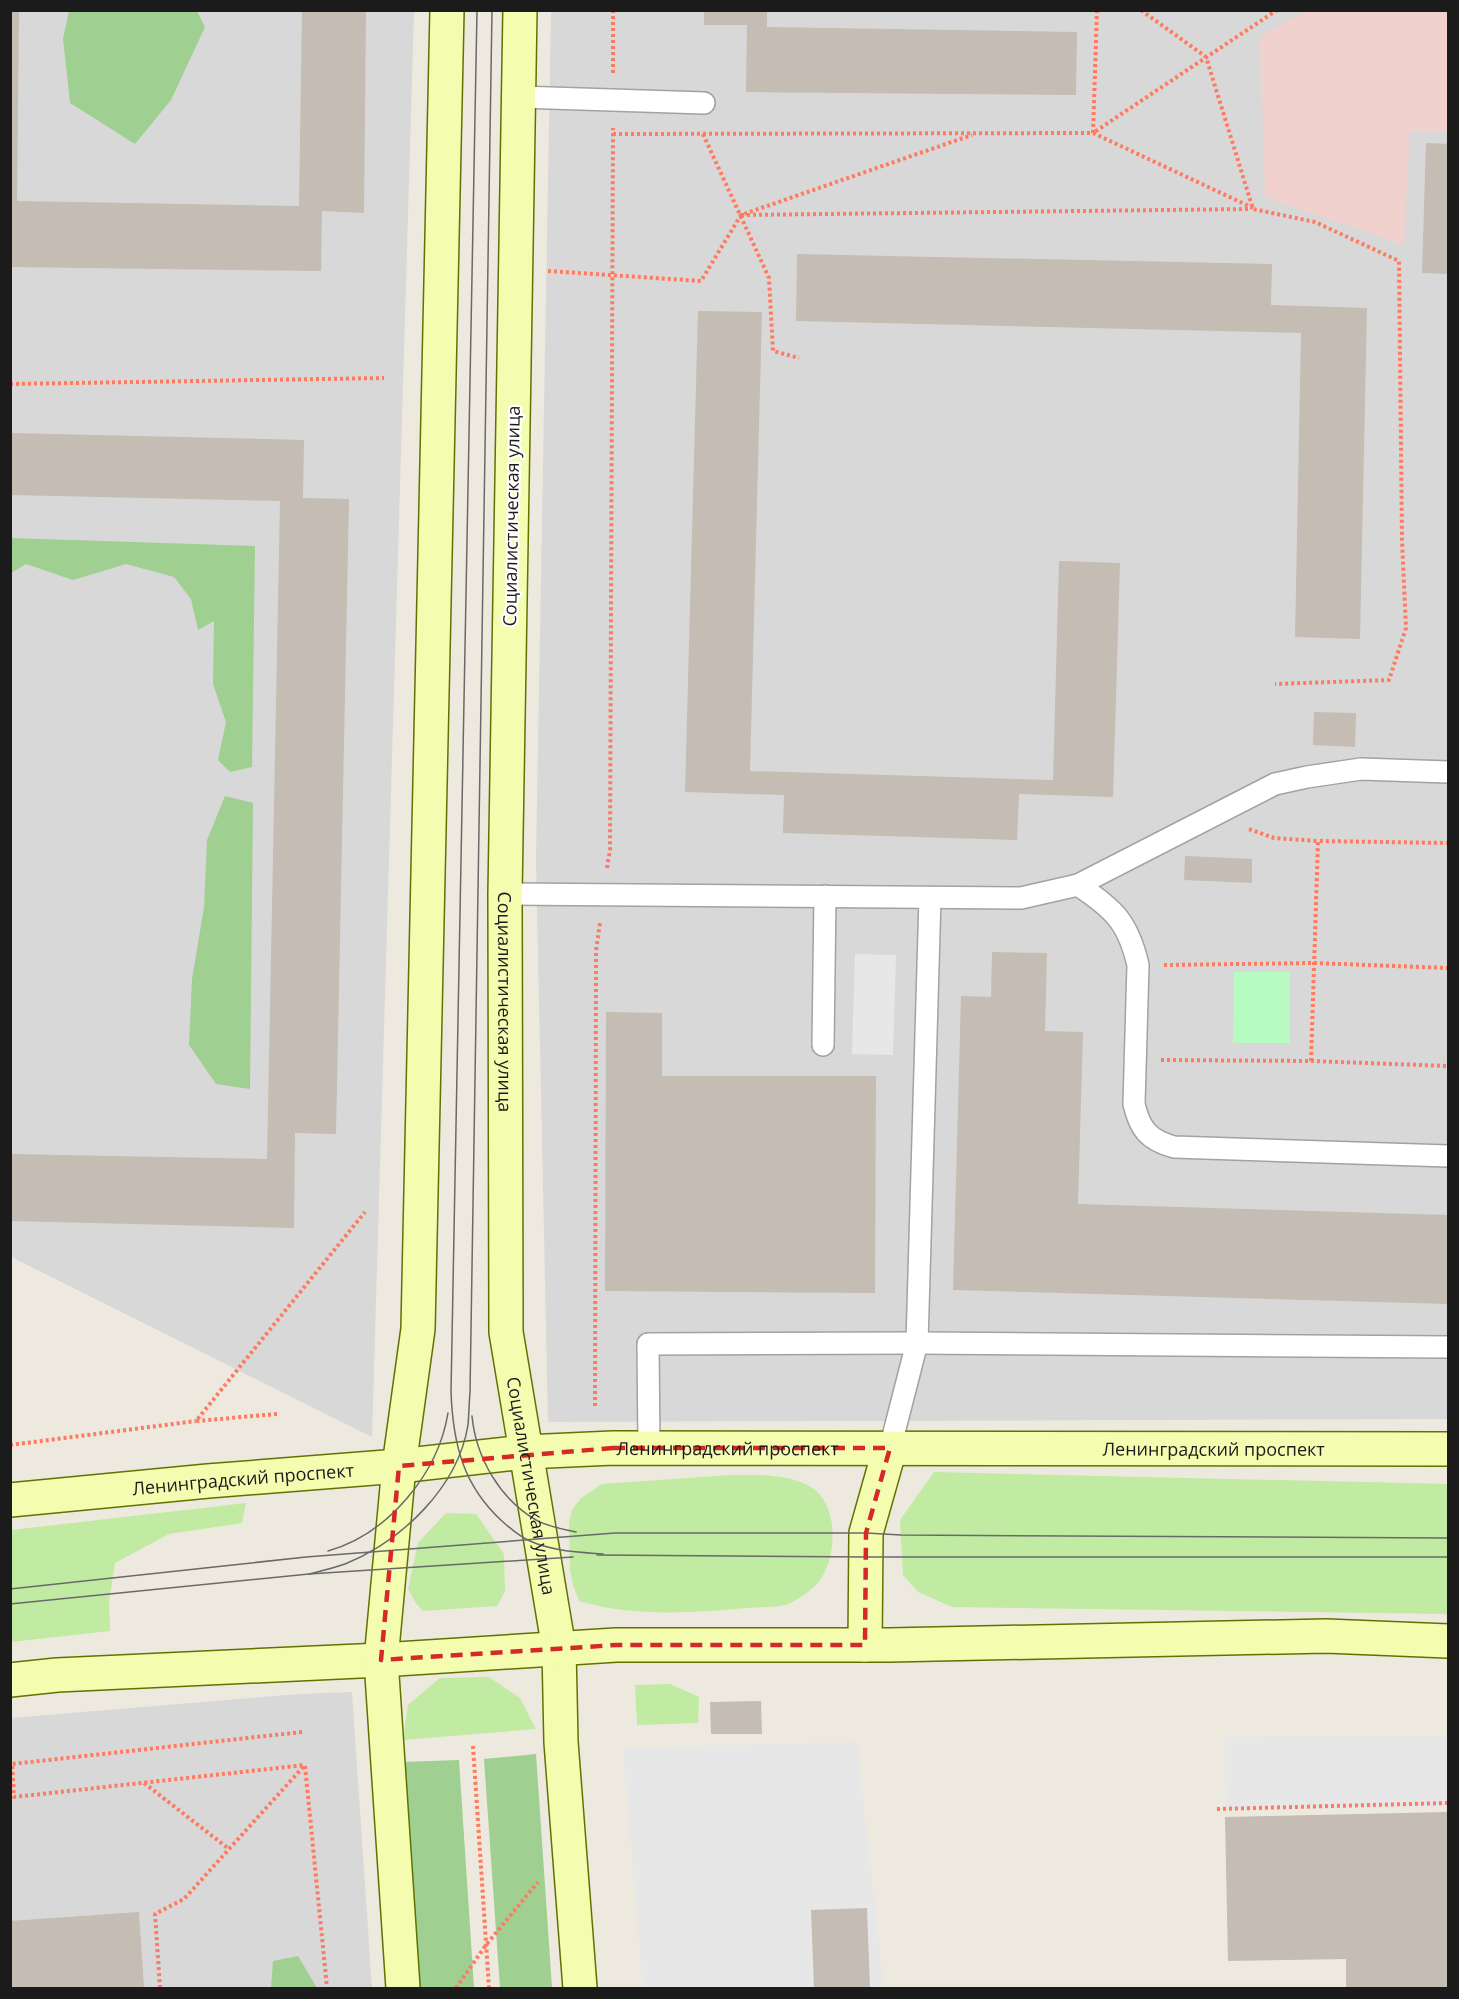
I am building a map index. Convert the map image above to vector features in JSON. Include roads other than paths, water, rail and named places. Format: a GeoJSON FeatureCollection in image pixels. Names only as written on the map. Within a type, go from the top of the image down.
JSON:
{"type":"FeatureCollection","features":[{"type":"Feature","properties":{"kind":"street"},"geometry":{"type":"LineString","coordinates":[[403,1989],[381,1659],[399,1466],[418,1329],[447,10]]}},
{"type":"Feature","properties":{"kind":"street","name":"Социалистическая улица"},"geometry":{"type":"LineString","coordinates":[[520,10],[505,894],[506,1332],[559,1649],[561,1742],[580,1989]]}},
{"type":"Feature","properties":{"kind":"street","name":"Ленинградский проспект"},"geometry":{"type":"LineString","coordinates":[[10,1500],[218,1480],[399,1466],[525,1452],[649,1447],[1449,1449]]}},
{"type":"Feature","properties":{"kind":"street"},"geometry":{"type":"LineString","coordinates":[[865,1645],[866,1533],[890,1448]]}},
{"type":"Feature","properties":{"kind":"street"},"geometry":{"type":"LineString","coordinates":[[10,1680],[57,1675],[616,1645],[865,1645],[1326,1636],[1449,1641]]}},
{"type":"Feature","properties":{"kind":"lane"},"geometry":{"type":"LineString","coordinates":[[519,98],[704,102]]}},
{"type":"Feature","properties":{"kind":"lane"},"geometry":{"type":"LineString","coordinates":[[505,894],[1021,898],[1078,885],[1275,784],[1361,769],[1449,772]]}},
{"type":"Feature","properties":{"kind":"lane"},"geometry":{"type":"LineString","coordinates":[[1078,885],[1107,904],[1130,938],[1138,965],[1134,1104],[1138,1121],[1150,1137],[1174,1147],[1449,1156]]}},
{"type":"Feature","properties":{"kind":"lane"},"geometry":{"type":"LineString","coordinates":[[824,1045],[825,896]]}},
{"type":"Feature","properties":{"kind":"lane"},"geometry":{"type":"LineString","coordinates":[[890,1448],[917,1343],[930,898]]}},
{"type":"Feature","properties":{"kind":"lane"},"geometry":{"type":"LineString","coordinates":[[649,1447],[648,1344],[917,1343],[1449,1347]]}},
{"type":"Feature","properties":{"kind":"tram line"},"geometry":{"type":"LineString","coordinates":[[477,10],[452,1411],[458,1446],[469,1479],[489,1508],[503,1522],[523,1537],[547,1547],[603,1554]]}},
{"type":"Feature","properties":{"kind":"tram line"},"geometry":{"type":"LineString","coordinates":[[309,1574],[345,1564],[366,1554],[406,1526],[440,1490],[453,1470],[468,1425],[492,10]]}},
{"type":"Feature","properties":{"kind":"tram line"},"geometry":{"type":"LineString","coordinates":[[328,1551],[350,1543],[371,1531],[407,1498],[433,1458],[448,1413]]}},
{"type":"Feature","properties":{"kind":"tram line"},"geometry":{"type":"LineString","coordinates":[[472,1416],[474,1432],[485,1462],[492,1476],[511,1501],[536,1520],[556,1528],[576,1532]]}},
{"type":"Feature","properties":{"kind":"tram line"},"geometry":{"type":"LineString","coordinates":[[10,1589],[306,1557],[615,1533],[1448,1538]]}},
{"type":"Feature","properties":{"kind":"tram line"},"geometry":{"type":"LineString","coordinates":[[597,1555],[1448,1557]]}},
{"type":"Feature","properties":{"kind":"tram line"},"geometry":{"type":"LineString","coordinates":[[10,1604],[309,1574],[573,1557]]}}]}
